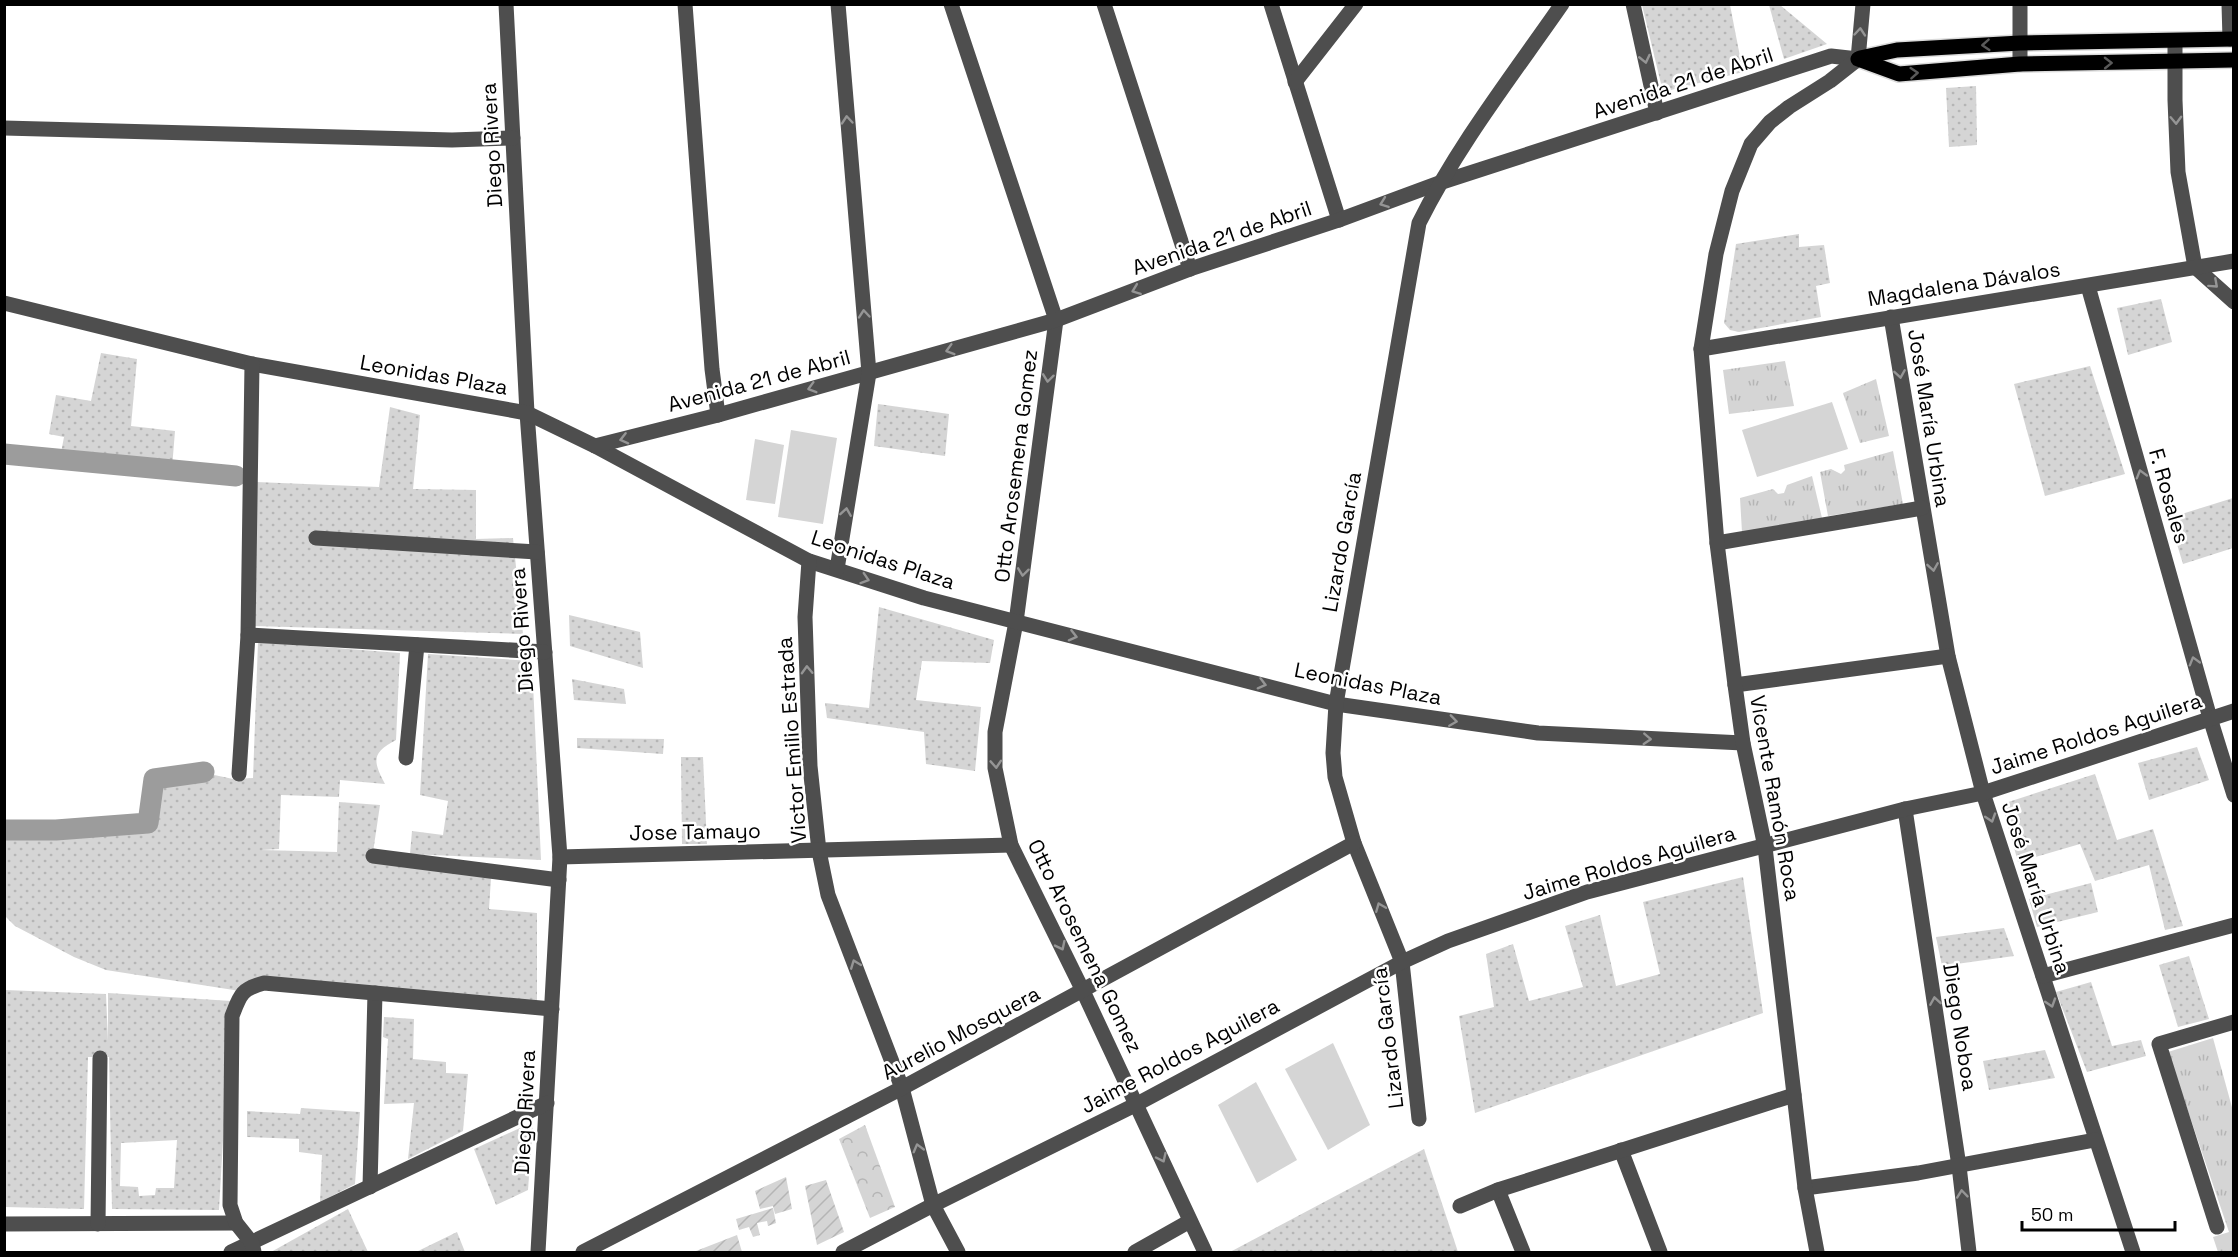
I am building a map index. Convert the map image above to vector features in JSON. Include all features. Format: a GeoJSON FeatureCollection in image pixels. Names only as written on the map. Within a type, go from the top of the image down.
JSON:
{"type":"FeatureCollection","features":[{"type":"Feature","properties":{"kind":"main road","name":"Avenida 21 de Abril"},"geometry":{"type":"LineString","coordinates":[[1858,58],[1897,51],[2020,43],[2232,39]]}},
{"type":"Feature","properties":{"kind":"main road","name":"Avenida 21 de Abril"},"geometry":{"type":"LineString","coordinates":[[1858,58],[1899,74],[2020,64],[2234,60]]}},
{"type":"Feature","properties":{"kind":"street","name":"Diego Rivera"},"geometry":{"type":"LineString","coordinates":[[506,4],[527,413],[560,857],[538,1252]]}},
{"type":"Feature","properties":{"kind":"street"},"geometry":{"type":"LineString","coordinates":[[685,4],[712,369],[718,415]]}},
{"type":"Feature","properties":{"kind":"street"},"geometry":{"type":"LineString","coordinates":[[837,569],[869,373],[838,4]]}},
{"type":"Feature","properties":{"kind":"street"},"geometry":{"type":"LineString","coordinates":[[951,4],[1056,320]]}},
{"type":"Feature","properties":{"kind":"street"},"geometry":{"type":"LineString","coordinates":[[1104,4],[1190,269]]}},
{"type":"Feature","properties":{"kind":"street"},"geometry":{"type":"LineString","coordinates":[[1271,4],[1339,220]]}},
{"type":"Feature","properties":{"kind":"street"},"geometry":{"type":"LineString","coordinates":[[1295,82],[1356,4]]}},
{"type":"Feature","properties":{"kind":"street","name":"Lizardo García"},"geometry":{"type":"LineString","coordinates":[[1419,1119],[1402,962],[1354,843],[1335,777],[1333,753],[1336,704],[1419,223],[1439,183],[1562,4]]}},
{"type":"Feature","properties":{"kind":"street"},"geometry":{"type":"LineString","coordinates":[[1633,4],[1657,113]]}},
{"type":"Feature","properties":{"kind":"street"},"geometry":{"type":"LineString","coordinates":[[1858,58],[1863,4]]}},
{"type":"Feature","properties":{"kind":"street"},"geometry":{"type":"LineString","coordinates":[[2020,4],[2020,64]]}},
{"type":"Feature","properties":{"kind":"street"},"geometry":{"type":"LineString","coordinates":[[2229,4],[2232,39]]}},
{"type":"Feature","properties":{"kind":"street"},"geometry":{"type":"LineString","coordinates":[[2175,41],[2178,172],[2195,267],[2234,302]]}},
{"type":"Feature","properties":{"kind":"street","name":"Avenida 21 de Abril"},"geometry":{"type":"LineString","coordinates":[[595,446],[718,415],[1056,320],[1190,269],[1339,220],[1439,183],[1831,56],[1858,58]]}},
{"type":"Feature","properties":{"kind":"street","name":"Vicente Ramón Roca"},"geometry":{"type":"LineString","coordinates":[[1817,1252],[1805,1188],[1765,847],[1743,743],[1735,685],[1717,543],[1701,349],[1716,254],[1732,191],[1751,144],[1770,122],[1830,81],[1858,58]]}},
{"type":"Feature","properties":{"kind":"street"},"geometry":{"type":"LineString","coordinates":[[4,128],[452,140],[513,138]]}},
{"type":"Feature","properties":{"kind":"street","name":"Magdalena Dávalos"},"geometry":{"type":"LineString","coordinates":[[1701,349],[2234,261]]}},
{"type":"Feature","properties":{"kind":"street","name":"F. Rosales"},"geometry":{"type":"LineString","coordinates":[[2088,286],[2210,718],[2234,795]]}},
{"type":"Feature","properties":{"kind":"street","name":"Leonidas Plaza"},"geometry":{"type":"LineString","coordinates":[[4,303],[252,364],[527,413],[595,446],[809,561],[924,598],[1336,704],[1538,733],[1743,743]]}},
{"type":"Feature","properties":{"kind":"street","name":"José María Urbina"},"geometry":{"type":"LineString","coordinates":[[1891,317],[1948,656],[1983,793],[2133,1252]]}},
{"type":"Feature","properties":{"kind":"street","name":"Otto Arosemena Gomez"},"geometry":{"type":"LineString","coordinates":[[1056,320],[1016,621],[995,732],[995,768],[1011,844],[1206,1252]]}},
{"type":"Feature","properties":{"kind":"street"},"geometry":{"type":"LineString","coordinates":[[239,774],[248,635],[252,364]]}},
{"type":"Feature","properties":{"kind":"street"},"geometry":{"type":"LineString","coordinates":[[1717,543],[1922,508]]}},
{"type":"Feature","properties":{"kind":"street"},"geometry":{"type":"LineString","coordinates":[[316,538],[537,552]]}},
{"type":"Feature","properties":{"kind":"street","name":"Victor Emilio Estrada"},"geometry":{"type":"LineString","coordinates":[[809,561],[805,618],[810,766],[819,850],[828,895],[902,1089],[933,1205],[958,1252]]}},
{"type":"Feature","properties":{"kind":"street"},"geometry":{"type":"LineString","coordinates":[[248,635],[545,652]]}},
{"type":"Feature","properties":{"kind":"street"},"geometry":{"type":"LineString","coordinates":[[406,758],[417,645]]}},
{"type":"Feature","properties":{"kind":"street"},"geometry":{"type":"LineString","coordinates":[[1735,685],[1948,656]]}},
{"type":"Feature","properties":{"kind":"street","name":"Jaime Roldos Aguilera"},"geometry":{"type":"LineString","coordinates":[[843,1252],[1137,1104],[1402,962],[1448,941],[1587,892],[1905,809],[1983,793],[2234,711]]}},
{"type":"Feature","properties":{"kind":"street","name":"Diego Noboa"},"geometry":{"type":"LineString","coordinates":[[1905,809],[1959,1166],[1969,1252]]}},
{"type":"Feature","properties":{"kind":"street","name":"Aurelio Mosquera"},"geometry":{"type":"LineString","coordinates":[[583,1252],[902,1089],[1354,843]]}},
{"type":"Feature","properties":{"kind":"street","name":"Jose Tamayo"},"geometry":{"type":"LineString","coordinates":[[560,857],[1011,844]]}},
{"type":"Feature","properties":{"kind":"street"},"geometry":{"type":"LineString","coordinates":[[374,855],[559,880]]}},
{"type":"Feature","properties":{"kind":"street"},"geometry":{"type":"LineString","coordinates":[[2043,976],[2234,925]]}},
{"type":"Feature","properties":{"kind":"street"},"geometry":{"type":"LineString","coordinates":[[253,1248],[236,1223],[230,1205],[232,1016],[240,995],[249,987],[264,984],[552,1009]]}},
{"type":"Feature","properties":{"kind":"street"},"geometry":{"type":"LineString","coordinates":[[370,1187],[375,993]]}},
{"type":"Feature","properties":{"kind":"street"},"geometry":{"type":"LineString","coordinates":[[2217,1227],[2159,1044],[2234,1022]]}},
{"type":"Feature","properties":{"kind":"street"},"geometry":{"type":"LineString","coordinates":[[98,1224],[100,1058]]}},
{"type":"Feature","properties":{"kind":"street"},"geometry":{"type":"LineString","coordinates":[[1460,1206],[1498,1190],[1794,1095]]}},
{"type":"Feature","properties":{"kind":"street"},"geometry":{"type":"LineString","coordinates":[[231,1252],[253,1248],[370,1187],[547,1103]]}},
{"type":"Feature","properties":{"kind":"street"},"geometry":{"type":"LineString","coordinates":[[1805,1188],[1959,1166],[2095,1140]]}},
{"type":"Feature","properties":{"kind":"street"},"geometry":{"type":"LineString","coordinates":[[1621,1150],[1660,1252]]}},
{"type":"Feature","properties":{"kind":"street"},"geometry":{"type":"LineString","coordinates":[[1498,1190],[1523,1252]]}},
{"type":"Feature","properties":{"kind":"street"},"geometry":{"type":"LineString","coordinates":[[1135,1252],[1191,1221]]}},
{"type":"Feature","properties":{"kind":"street"},"geometry":{"type":"LineString","coordinates":[[4,1224],[236,1223]]}},
{"type":"Feature","properties":{"kind":"green space"},"geometry":{"type":"Polygon","coordinates":[[[1642,5],[1730,5],[1743,72],[1663,92],[1642,5]]]}},
{"type":"Feature","properties":{"kind":"green space"},"geometry":{"type":"Polygon","coordinates":[[[1769,5],[1780,5],[1827,44],[1784,59],[1769,5]]]}},
{"type":"Feature","properties":{"kind":"green space"},"geometry":{"type":"Polygon","coordinates":[[[1976,86],[1977,145],[1949,147],[1946,88],[1976,86]]]}},
{"type":"Feature","properties":{"kind":"green space"},"geometry":{"type":"Polygon","coordinates":[[[1799,234],[1799,247],[1824,245],[1830,283],[1816,286],[1821,317],[1739,332],[1730,330],[1724,323],[1736,244],[1799,234]]]}},
{"type":"Feature","properties":{"kind":"green space"},"geometry":{"type":"Polygon","coordinates":[[[2161,299],[2172,342],[2128,355],[2117,308],[2161,299]]]}},
{"type":"Feature","properties":{"kind":"green space"},"geometry":{"type":"Polygon","coordinates":[[[101,353],[137,359],[131,426],[175,431],[172,468],[60,458],[64,437],[49,434],[56,395],[91,401],[101,353]]]}},
{"type":"Feature","properties":{"kind":"green space"},"geometry":{"type":"Polygon","coordinates":[[[1785,361],[1794,406],[1729,414],[1723,370],[1785,361]]]}},
{"type":"Feature","properties":{"kind":"green space"},"geometry":{"type":"Polygon","coordinates":[[[2090,366],[2125,474],[2045,496],[2014,384],[2090,366]]]}},
{"type":"Feature","properties":{"kind":"green space"},"geometry":{"type":"Polygon","coordinates":[[[1876,379],[1889,436],[1860,443],[1843,393],[1876,379]]]}},
{"type":"Feature","properties":{"kind":"green space"},"geometry":{"type":"Polygon","coordinates":[[[1832,402],[1848,449],[1757,477],[1742,430],[1832,402]]]}},
{"type":"Feature","properties":{"kind":"green space"},"geometry":{"type":"Polygon","coordinates":[[[878,404],[949,414],[945,456],[874,446],[878,404]]]}},
{"type":"Feature","properties":{"kind":"green space"},"geometry":{"type":"Polygon","coordinates":[[[390,407],[420,415],[413,489],[476,490],[476,539],[513,538],[523,634],[252,626],[256,482],[379,487],[390,407]]]}},
{"type":"Feature","properties":{"kind":"green space"},"geometry":{"type":"Polygon","coordinates":[[[791,430],[837,438],[823,524],[778,517],[791,430]]]}},
{"type":"Feature","properties":{"kind":"green space"},"geometry":{"type":"Polygon","coordinates":[[[755,439],[784,445],[775,504],[746,500],[755,439]]]}},
{"type":"Feature","properties":{"kind":"green space"},"geometry":{"type":"Polygon","coordinates":[[[1893,451],[1903,504],[1828,516],[1820,472],[1831,469],[1841,474],[1845,470],[1844,465],[1893,451]]]}},
{"type":"Feature","properties":{"kind":"green space"},"geometry":{"type":"Polygon","coordinates":[[[1812,476],[1822,518],[1742,532],[1740,498],[1773,489],[1778,494],[1784,493],[1787,485],[1812,476]]]}},
{"type":"Feature","properties":{"kind":"green space"},"geometry":{"type":"Polygon","coordinates":[[[2233,498],[2233,548],[2183,564],[2169,518],[2233,498]]]}},
{"type":"Feature","properties":{"kind":"green space"},"geometry":{"type":"Polygon","coordinates":[[[879,607],[994,640],[990,663],[922,661],[916,700],[981,707],[975,771],[926,764],[924,732],[827,718],[825,703],[869,708],[879,607]]]}},
{"type":"Feature","properties":{"kind":"green space"},"geometry":{"type":"Polygon","coordinates":[[[569,615],[640,632],[643,668],[570,646],[569,615]]]}},
{"type":"Feature","properties":{"kind":"green space"},"geometry":{"type":"Polygon","coordinates":[[[258,642],[400,653],[396,740],[382,749],[377,758],[378,769],[385,784],[340,780],[339,797],[281,795],[279,849],[261,850],[337,852],[339,802],[380,805],[372,859],[491,878],[489,909],[537,913],[537,1005],[261,981],[240,991],[106,970],[74,957],[15,926],[5,916],[5,832],[56,832],[148,824],[155,779],[205,773],[233,779],[253,778],[258,642]]]}},
{"type":"Feature","properties":{"kind":"green space"},"geometry":{"type":"Polygon","coordinates":[[[428,654],[532,661],[541,860],[410,854],[412,831],[443,835],[448,801],[420,795],[428,654]]]}},
{"type":"Feature","properties":{"kind":"green space"},"geometry":{"type":"Polygon","coordinates":[[[572,679],[624,689],[626,704],[574,700],[572,679]]]}},
{"type":"Feature","properties":{"kind":"green space"},"geometry":{"type":"Polygon","coordinates":[[[577,738],[664,739],[663,754],[577,748],[577,738]]]}},
{"type":"Feature","properties":{"kind":"green space"},"geometry":{"type":"Polygon","coordinates":[[[2197,747],[2209,780],[2149,800],[2138,763],[2197,747]]]}},
{"type":"Feature","properties":{"kind":"green space"},"geometry":{"type":"Polygon","coordinates":[[[681,757],[703,757],[707,844],[682,844],[681,757]]]}},
{"type":"Feature","properties":{"kind":"green space"},"geometry":{"type":"Polygon","coordinates":[[[2095,774],[2117,840],[2153,829],[2183,926],[2165,930],[2149,865],[2095,881],[2080,844],[2018,862],[2002,804],[2095,774]]]}},
{"type":"Feature","properties":{"kind":"green space"},"geometry":{"type":"Polygon","coordinates":[[[1743,877],[1763,1013],[1475,1113],[1459,1016],[1494,1007],[1486,954],[1513,944],[1529,1001],[1583,987],[1565,926],[1600,915],[1616,986],[1660,974],[1643,902],[1743,877]]]}},
{"type":"Feature","properties":{"kind":"green space"},"geometry":{"type":"Polygon","coordinates":[[[2091,883],[2098,912],[2037,927],[2029,899],[2091,883]]]}},
{"type":"Feature","properties":{"kind":"green space"},"geometry":{"type":"Polygon","coordinates":[[[2004,928],[2014,956],[1942,966],[1936,937],[2004,928]]]}},
{"type":"Feature","properties":{"kind":"green space"},"geometry":{"type":"Polygon","coordinates":[[[2189,956],[2209,1019],[2178,1027],[2159,965],[2189,956]]]}},
{"type":"Feature","properties":{"kind":"green space"},"geometry":{"type":"Polygon","coordinates":[[[2091,982],[2112,1046],[2141,1040],[2146,1056],[2087,1072],[2056,992],[2091,982]]]}},
{"type":"Feature","properties":{"kind":"green space"},"geometry":{"type":"Polygon","coordinates":[[[5,990],[106,994],[108,1041],[108,993],[231,1001],[219,1210],[112,1209],[109,1057],[88,1057],[84,1209],[5,1207],[5,990]],[[177,1140],[121,1143],[120,1186],[138,1187],[139,1196],[155,1195],[156,1188],[174,1188],[177,1140]]]}},
{"type":"Feature","properties":{"kind":"green space"},"geometry":{"type":"Polygon","coordinates":[[[384,1017],[414,1019],[413,1059],[446,1062],[446,1073],[468,1074],[463,1131],[408,1159],[414,1103],[384,1104],[388,1039],[383,1037],[384,1017]]]}},
{"type":"Feature","properties":{"kind":"green space"},"geometry":{"type":"Polygon","coordinates":[[[2213,1038],[2233,1111],[2233,1252],[2218,1252],[2213,1237],[2229,1232],[2168,1052],[2213,1038]]]}},
{"type":"Feature","properties":{"kind":"green space"},"geometry":{"type":"Polygon","coordinates":[[[1333,1043],[1370,1125],[1328,1150],[1285,1069],[1333,1043]]]}},
{"type":"Feature","properties":{"kind":"green space"},"geometry":{"type":"Polygon","coordinates":[[[2045,1050],[2055,1078],[1989,1090],[1983,1061],[2045,1050]]]}},
{"type":"Feature","properties":{"kind":"green space"},"geometry":{"type":"Polygon","coordinates":[[[1256,1082],[1297,1160],[1257,1183],[1218,1105],[1256,1082]]]}},
{"type":"Feature","properties":{"kind":"green space"},"geometry":{"type":"Polygon","coordinates":[[[301,1108],[360,1112],[355,1184],[320,1202],[322,1155],[299,1152],[299,1139],[247,1137],[247,1111],[300,1114],[301,1108]]]}},
{"type":"Feature","properties":{"kind":"green space"},"geometry":{"type":"Polygon","coordinates":[[[533,1122],[528,1190],[496,1205],[474,1149],[533,1122]]]}},
{"type":"Feature","properties":{"kind":"green space"},"geometry":{"type":"Polygon","coordinates":[[[865,1125],[895,1207],[870,1218],[839,1139],[865,1125]]]}},
{"type":"Feature","properties":{"kind":"green space"},"geometry":{"type":"Polygon","coordinates":[[[1424,1149],[1458,1252],[1230,1252],[1424,1149]]]}},
{"type":"Feature","properties":{"kind":"green space"},"geometry":{"type":"Polygon","coordinates":[[[786,1177],[792,1209],[775,1214],[773,1206],[760,1209],[755,1191],[786,1177]]]}},
{"type":"Feature","properties":{"kind":"green space"},"geometry":{"type":"Polygon","coordinates":[[[826,1180],[844,1232],[817,1245],[805,1186],[826,1180]]]}},
{"type":"Feature","properties":{"kind":"green space"},"geometry":{"type":"Polygon","coordinates":[[[773,1208],[776,1223],[768,1226],[767,1221],[757,1223],[760,1235],[753,1237],[749,1227],[739,1230],[736,1219],[773,1208]]]}},
{"type":"Feature","properties":{"kind":"green space"},"geometry":{"type":"Polygon","coordinates":[[[348,1209],[368,1252],[271,1252],[348,1209]]]}},
{"type":"Feature","properties":{"kind":"green space"},"geometry":{"type":"Polygon","coordinates":[[[457,1232],[465,1252],[416,1252],[457,1232]]]}},
{"type":"Feature","properties":{"kind":"green space"},"geometry":{"type":"Polygon","coordinates":[[[737,1235],[742,1252],[696,1252],[696,1251],[737,1235]]]}},
{"type":"Feature","properties":{"kind":"waterway"},"geometry":{"type":"LineString","coordinates":[[4,454],[236,476]]}},
{"type":"Feature","properties":{"kind":"waterway"},"geometry":{"type":"LineString","coordinates":[[4,830],[56,830],[148,823],[154,779],[204,772]]}}]}
